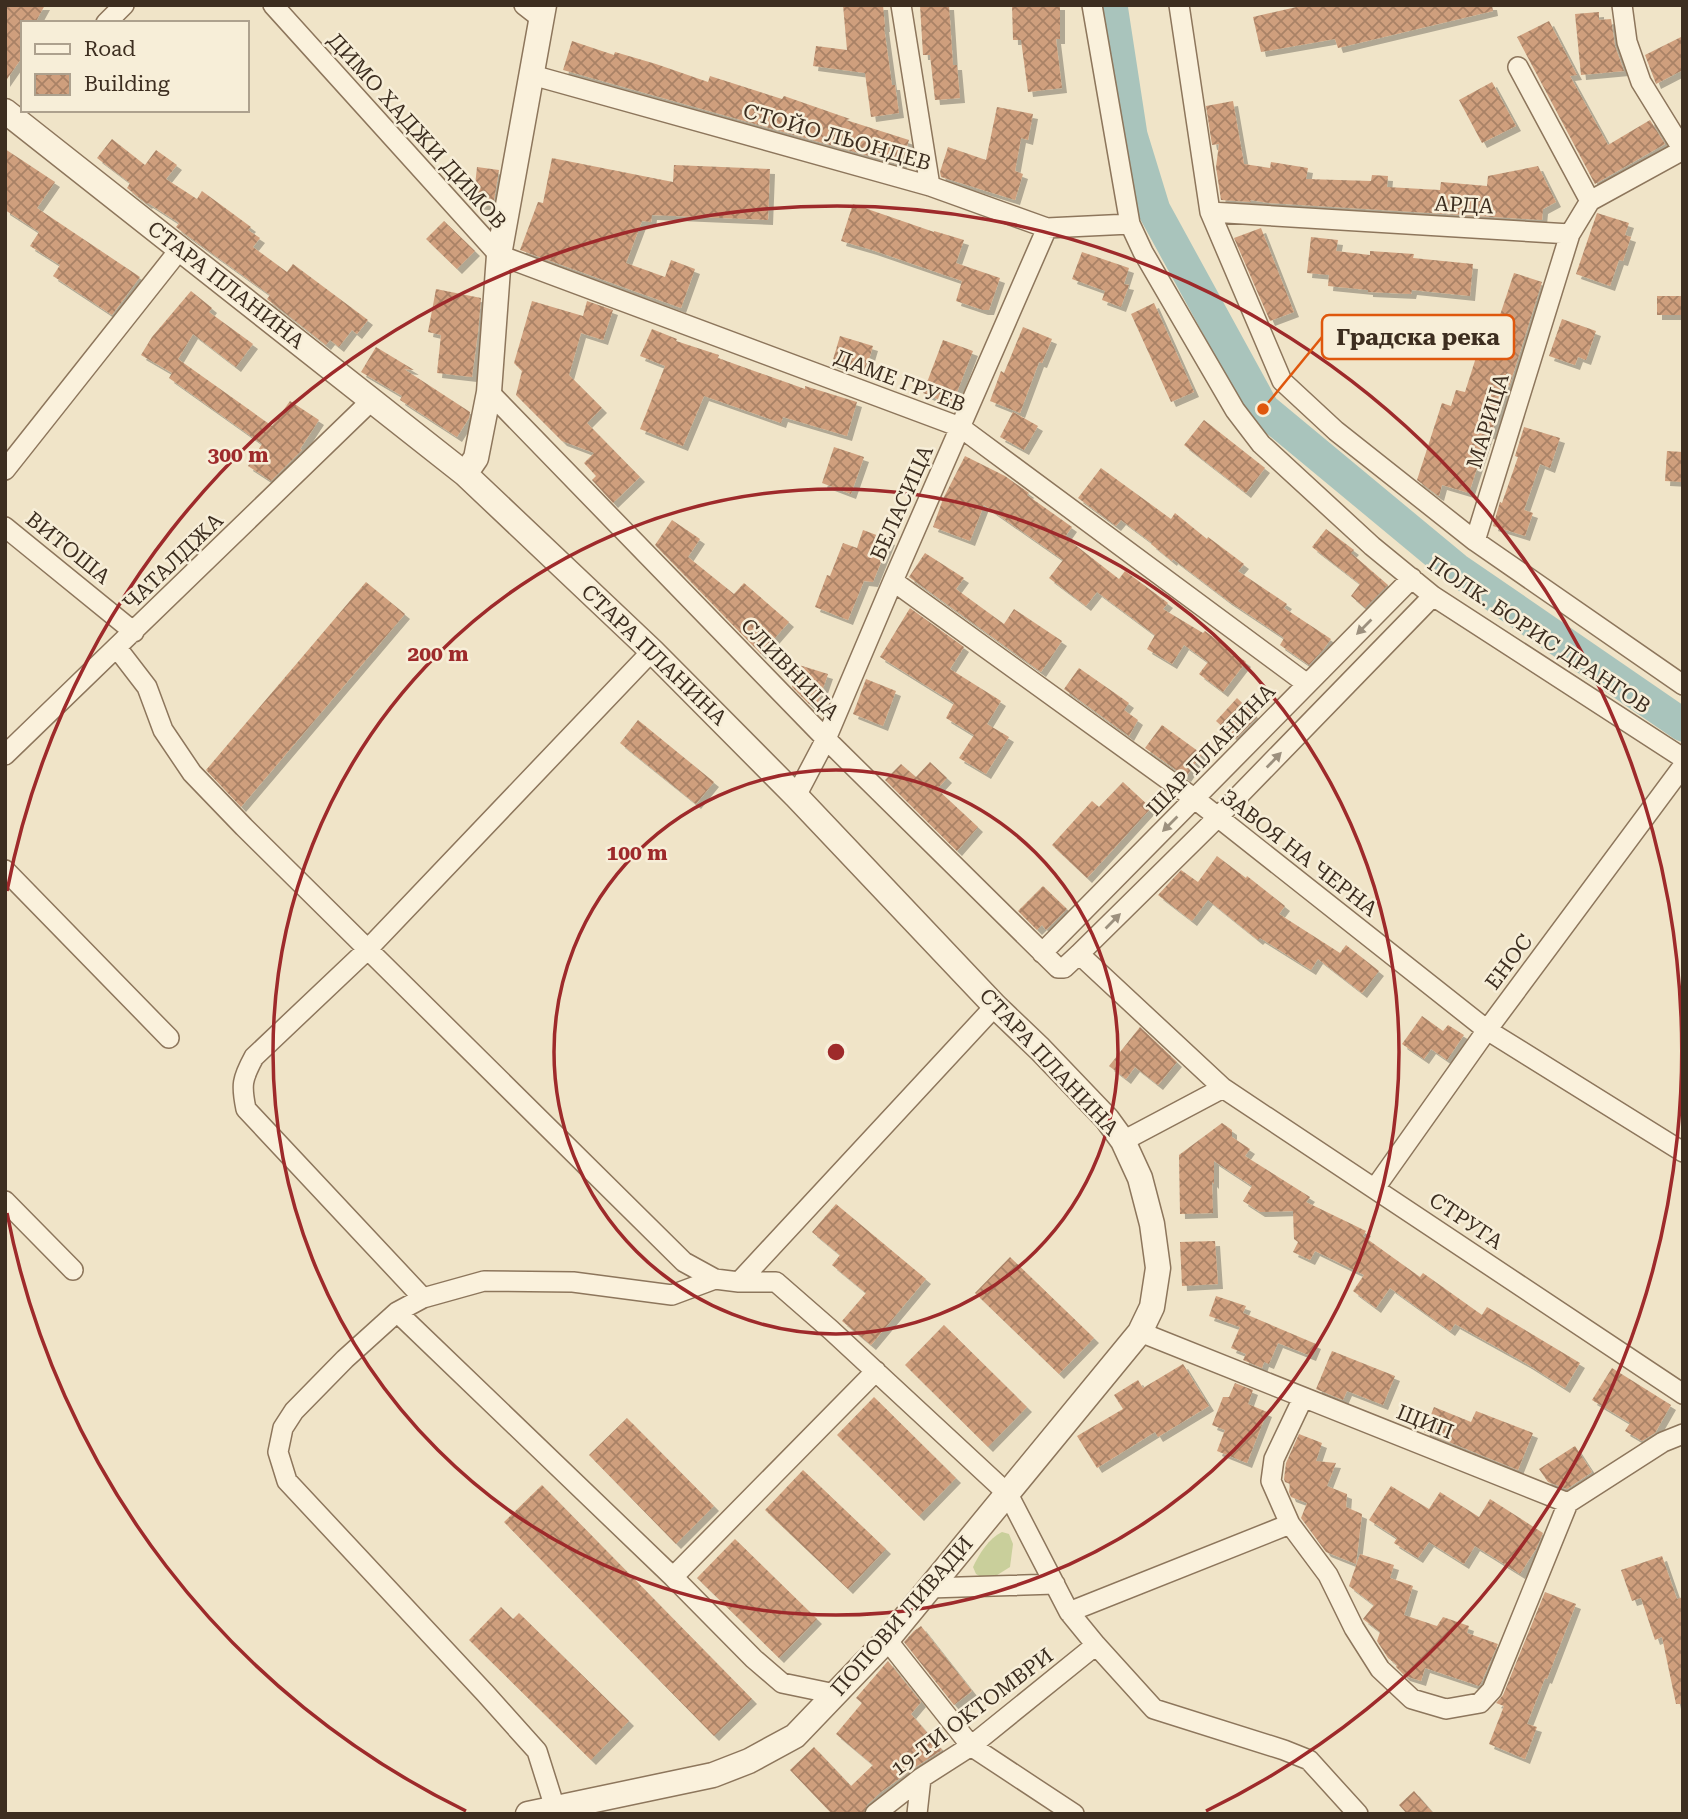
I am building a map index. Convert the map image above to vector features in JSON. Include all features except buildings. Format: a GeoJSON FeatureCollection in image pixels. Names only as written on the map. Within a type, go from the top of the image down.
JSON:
{"type":"FeatureCollection","features":[{"type":"Feature","properties":{"kind":"street"},"geometry":{"type":"LineString","coordinates":[[108,21],[124,5]]}},
{"type":"Feature","properties":{"kind":"street","name":"ДИМО ХАДЖИ ДИМОВ"},"geometry":{"type":"LineString","coordinates":[[273,5],[499,255]]}},
{"type":"Feature","properties":{"kind":"street"},"geometry":{"type":"LineString","coordinates":[[901,5],[930,186]]}},
{"type":"Feature","properties":{"kind":"street","name":"ПОЛК. БОРИС ДРАНГОВ"},"geometry":{"type":"LineString","coordinates":[[1092,5],[1130,224],[1143,252],[1235,410],[1261,443],[1372,546],[1433,596],[1683,758]]}},
{"type":"Feature","properties":{"kind":"street","name":"ПОЛК. БОРИС ДРАНГОВ"},"geometry":{"type":"LineString","coordinates":[[1179,5],[1210,212],[1282,381],[1336,431],[1475,541],[1683,685]]}},
{"type":"Feature","properties":{"kind":"street"},"geometry":{"type":"LineString","coordinates":[[1570,234],[1590,201],[1683,150],[1641,82],[1627,42],[1622,5]]}},
{"type":"Feature","properties":{"kind":"street"},"geometry":{"type":"LineString","coordinates":[[465,474],[477,457],[489,392],[499,255],[532,75],[537,10]]}},
{"type":"Feature","properties":{"kind":"street"},"geometry":{"type":"LineString","coordinates":[[1518,66],[1590,201]]}},
{"type":"Feature","properties":{"kind":"street","name":"СТОЙО ЛЬОНДЕВ"},"geometry":{"type":"LineString","coordinates":[[532,75],[930,186],[1047,228],[1130,224]]}},
{"type":"Feature","properties":{"kind":"street","name":"СТАРА ПЛАНИНА"},"geometry":{"type":"LineString","coordinates":[[11,114],[465,474],[652,651],[796,796],[1107,1119],[1123,1142],[1140,1178],[1152,1224],[1158,1268],[1152,1307]]}},
{"type":"Feature","properties":{"kind":"street","name":"АРДА"},"geometry":{"type":"LineString","coordinates":[[1210,212],[1570,234]]}},
{"type":"Feature","properties":{"kind":"street","name":"БЕЛАСИЦА"},"geometry":{"type":"LineString","coordinates":[[796,796],[826,738],[1047,228]]}},
{"type":"Feature","properties":{"kind":"street","name":"МАРИЦА"},"geometry":{"type":"LineString","coordinates":[[1475,541],[1570,234]]}},
{"type":"Feature","properties":{"kind":"street"},"geometry":{"type":"LineString","coordinates":[[5,470],[180,249]]}},
{"type":"Feature","properties":{"kind":"street","name":"ДАМЕ ГРУЕВ"},"geometry":{"type":"LineString","coordinates":[[499,255],[960,426],[1307,684]]}},
{"type":"Feature","properties":{"kind":"street","name":"СЛИВНИЦА"},"geometry":{"type":"LineString","coordinates":[[489,392],[826,738],[1042,953],[1058,968],[1064,968],[1079,954]]}},
{"type":"Feature","properties":{"kind":"street","name":"ЧАТАЛДЖА"},"geometry":{"type":"LineString","coordinates":[[5,755],[372,401]]}},
{"type":"Feature","properties":{"kind":"street","name":"ВИТОША"},"geometry":{"type":"LineString","coordinates":[[5,527],[134,632]]}},
{"type":"Feature","properties":{"kind":"street","name":"ШАР ПЛАНИНА"},"geometry":{"type":"LineString","coordinates":[[1042,953],[1412,578]]}},
{"type":"Feature","properties":{"kind":"street","name":"ЗАВОЯ НА ЧЕРНА"},"geometry":{"type":"LineString","coordinates":[[892,581],[1195,799],[1487,1030],[1683,1152]]}},
{"type":"Feature","properties":{"kind":"street"},"geometry":{"type":"LineString","coordinates":[[1079,954],[1218,817],[1433,596]]}},
{"type":"Feature","properties":{"kind":"street"},"geometry":{"type":"LineString","coordinates":[[117,648],[147,687],[163,730],[192,773],[367,950],[684,1262],[715,1279],[776,1282],[1008,1494],[1069,1612],[1154,1709],[1309,1760],[1358,1814]]}},
{"type":"Feature","properties":{"kind":"street"},"geometry":{"type":"LineString","coordinates":[[423,1298],[246,1110],[244,1074],[254,1057],[367,950],[652,651]]}},
{"type":"Feature","properties":{"kind":"street","name":"ЕНОС"},"geometry":{"type":"LineString","coordinates":[[1375,1188],[1487,1030],[1683,766]]}},
{"type":"Feature","properties":{"kind":"street"},"geometry":{"type":"LineString","coordinates":[[5,870],[169,1038]]}},
{"type":"Feature","properties":{"kind":"street","name":"СТРУГА"},"geometry":{"type":"LineString","coordinates":[[1079,954],[1223,1088],[1683,1394]]}},
{"type":"Feature","properties":{"kind":"street"},"geometry":{"type":"LineString","coordinates":[[738,1282],[996,1006]]}},
{"type":"Feature","properties":{"kind":"street"},"geometry":{"type":"LineString","coordinates":[[1123,1142],[1223,1088]]}},
{"type":"Feature","properties":{"kind":"street"},"geometry":{"type":"LineString","coordinates":[[5,1201],[73,1270]]}},
{"type":"Feature","properties":{"kind":"street"},"geometry":{"type":"LineString","coordinates":[[555,1808],[537,1751],[287,1481],[278,1452],[283,1428],[294,1411],[345,1359],[397,1312],[423,1298],[484,1281],[573,1282],[672,1295],[715,1279]]}},
{"type":"Feature","properties":{"kind":"street","name":"ПОПОВИ ЛИВАДИ"},"geometry":{"type":"LineString","coordinates":[[528,1814],[713,1775],[748,1761],[795,1736],[887,1640],[1140,1332],[1152,1307]]}},
{"type":"Feature","properties":{"kind":"street"},"geometry":{"type":"LineString","coordinates":[[397,1312],[673,1577],[754,1660],[782,1683],[835,1694]]}},
{"type":"Feature","properties":{"kind":"street","name":"ЩИП"},"geometry":{"type":"LineString","coordinates":[[1140,1332],[1568,1503]]}},
{"type":"Feature","properties":{"kind":"street"},"geometry":{"type":"LineString","coordinates":[[673,1577],[876,1371]]}},
{"type":"Feature","properties":{"kind":"street"},"geometry":{"type":"LineString","coordinates":[[1303,1398],[1274,1459],[1271,1481],[1290,1524],[1328,1575],[1354,1628],[1380,1669],[1412,1699],[1446,1709],[1480,1703],[1492,1689],[1568,1503],[1663,1442],[1683,1434]]}},
{"type":"Feature","properties":{"kind":"street"},"geometry":{"type":"LineString","coordinates":[[1069,1612],[1290,1524]]}},
{"type":"Feature","properties":{"kind":"street"},"geometry":{"type":"LineString","coordinates":[[929,1588],[1055,1584]]}},
{"type":"Feature","properties":{"kind":"street"},"geometry":{"type":"LineString","coordinates":[[887,1640],[971,1746],[1074,1814]]}},
{"type":"Feature","properties":{"kind":"street","name":"19-ТИ ОКТОМВРИ"},"geometry":{"type":"LineString","coordinates":[[875,1814],[921,1778],[971,1746],[1096,1645]]}},
{"type":"Feature","properties":{"kind":"street"},"geometry":{"type":"LineString","coordinates":[[917,1814],[921,1778]]}},
{"type":"Feature","properties":{"kind":"street"},"geometry":{"type":"LineString","coordinates":[[1331,1814],[1341,1796]]}},
{"type":"Feature","properties":{"kind":"green space"},"geometry":{"type":"Polygon","coordinates":[[[1002,1532],[1009,1534],[1013,1544],[1010,1567],[994,1577],[983,1578],[976,1574],[973,1567],[985,1547],[1002,1532]]]}},
{"type":"Feature","properties":{"kind":"waterway"},"geometry":{"type":"LineString","coordinates":[[1111,5],[1131,135],[1154,210],[1263,409],[1456,569],[1683,725]]}},
{"type":"Feature","properties":{"kind":"place","name":"Градска река"},"geometry":{"type":"Point","coordinates":[1263,409]}}]}
